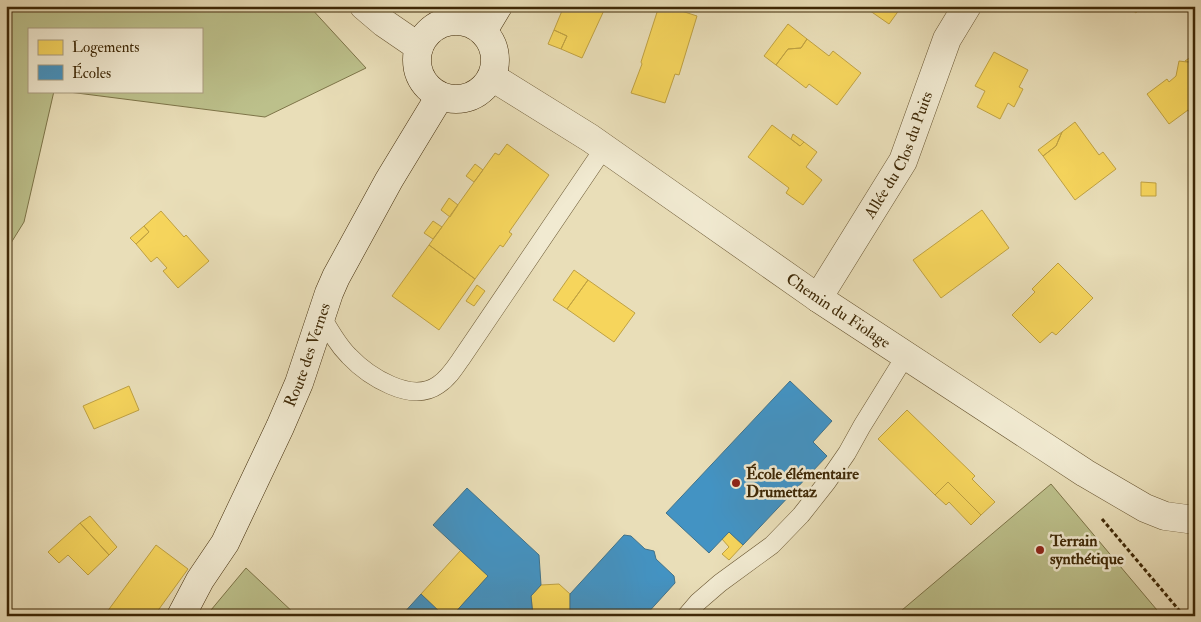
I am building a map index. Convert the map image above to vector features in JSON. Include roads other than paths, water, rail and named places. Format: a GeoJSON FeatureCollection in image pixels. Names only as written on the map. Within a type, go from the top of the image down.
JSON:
{"type":"FeatureCollection","features":[{"type":"Feature","properties":{"kind":"street"},"geometry":{"type":"LineString","coordinates":[[364,6],[384,23],[419,47]]}},
{"type":"Feature","properties":{"kind":"street"},"geometry":{"type":"LineString","coordinates":[[484,31],[498,6]]}},
{"type":"Feature","properties":{"kind":"street","name":"Allée du Clos du Puits"},"geometry":{"type":"LineString","coordinates":[[818,298],[903,161],[947,40],[967,6]]}},
{"type":"Feature","properties":{"kind":"street"},"geometry":{"type":"LineString","coordinates":[[460,21],[472,24],[484,31],[491,41],[496,65],[492,77],[485,87],[475,95],[464,99],[451,99],[440,96],[430,89],[418,70],[417,58],[419,47],[426,35],[435,27],[447,22],[460,21]]}},
{"type":"Feature","properties":{"kind":"street","name":"Chemin du Fiolage"},"geometry":{"type":"LineString","coordinates":[[492,77],[604,148],[818,298],[1085,473],[1145,508],[1165,516],[1195,520]]}},
{"type":"Feature","properties":{"kind":"street","name":"Route des Vernes"},"geometry":{"type":"LineString","coordinates":[[180,616],[200,580],[212,540],[286,370],[310,322],[325,304],[351,248],[389,180],[440,96]]}},
{"type":"Feature","properties":{"kind":"lane"},"geometry":{"type":"LineString","coordinates":[[325,304],[330,331],[349,356],[376,378],[410,391],[438,386],[463,356],[604,148]]}},
{"type":"Feature","properties":{"kind":"lane"},"geometry":{"type":"LineString","coordinates":[[686,616],[698,602],[720,583],[772,545],[802,514],[847,453],[906,356]]}},
{"type":"Feature","properties":{"kind":"place","name":"École élémentaire Drumettaz"},"geometry":{"type":"Point","coordinates":[736,483]}},
{"type":"Feature","properties":{"kind":"place","name":"Terrain synthétique"},"geometry":{"type":"Point","coordinates":[1040,550]}}]}
